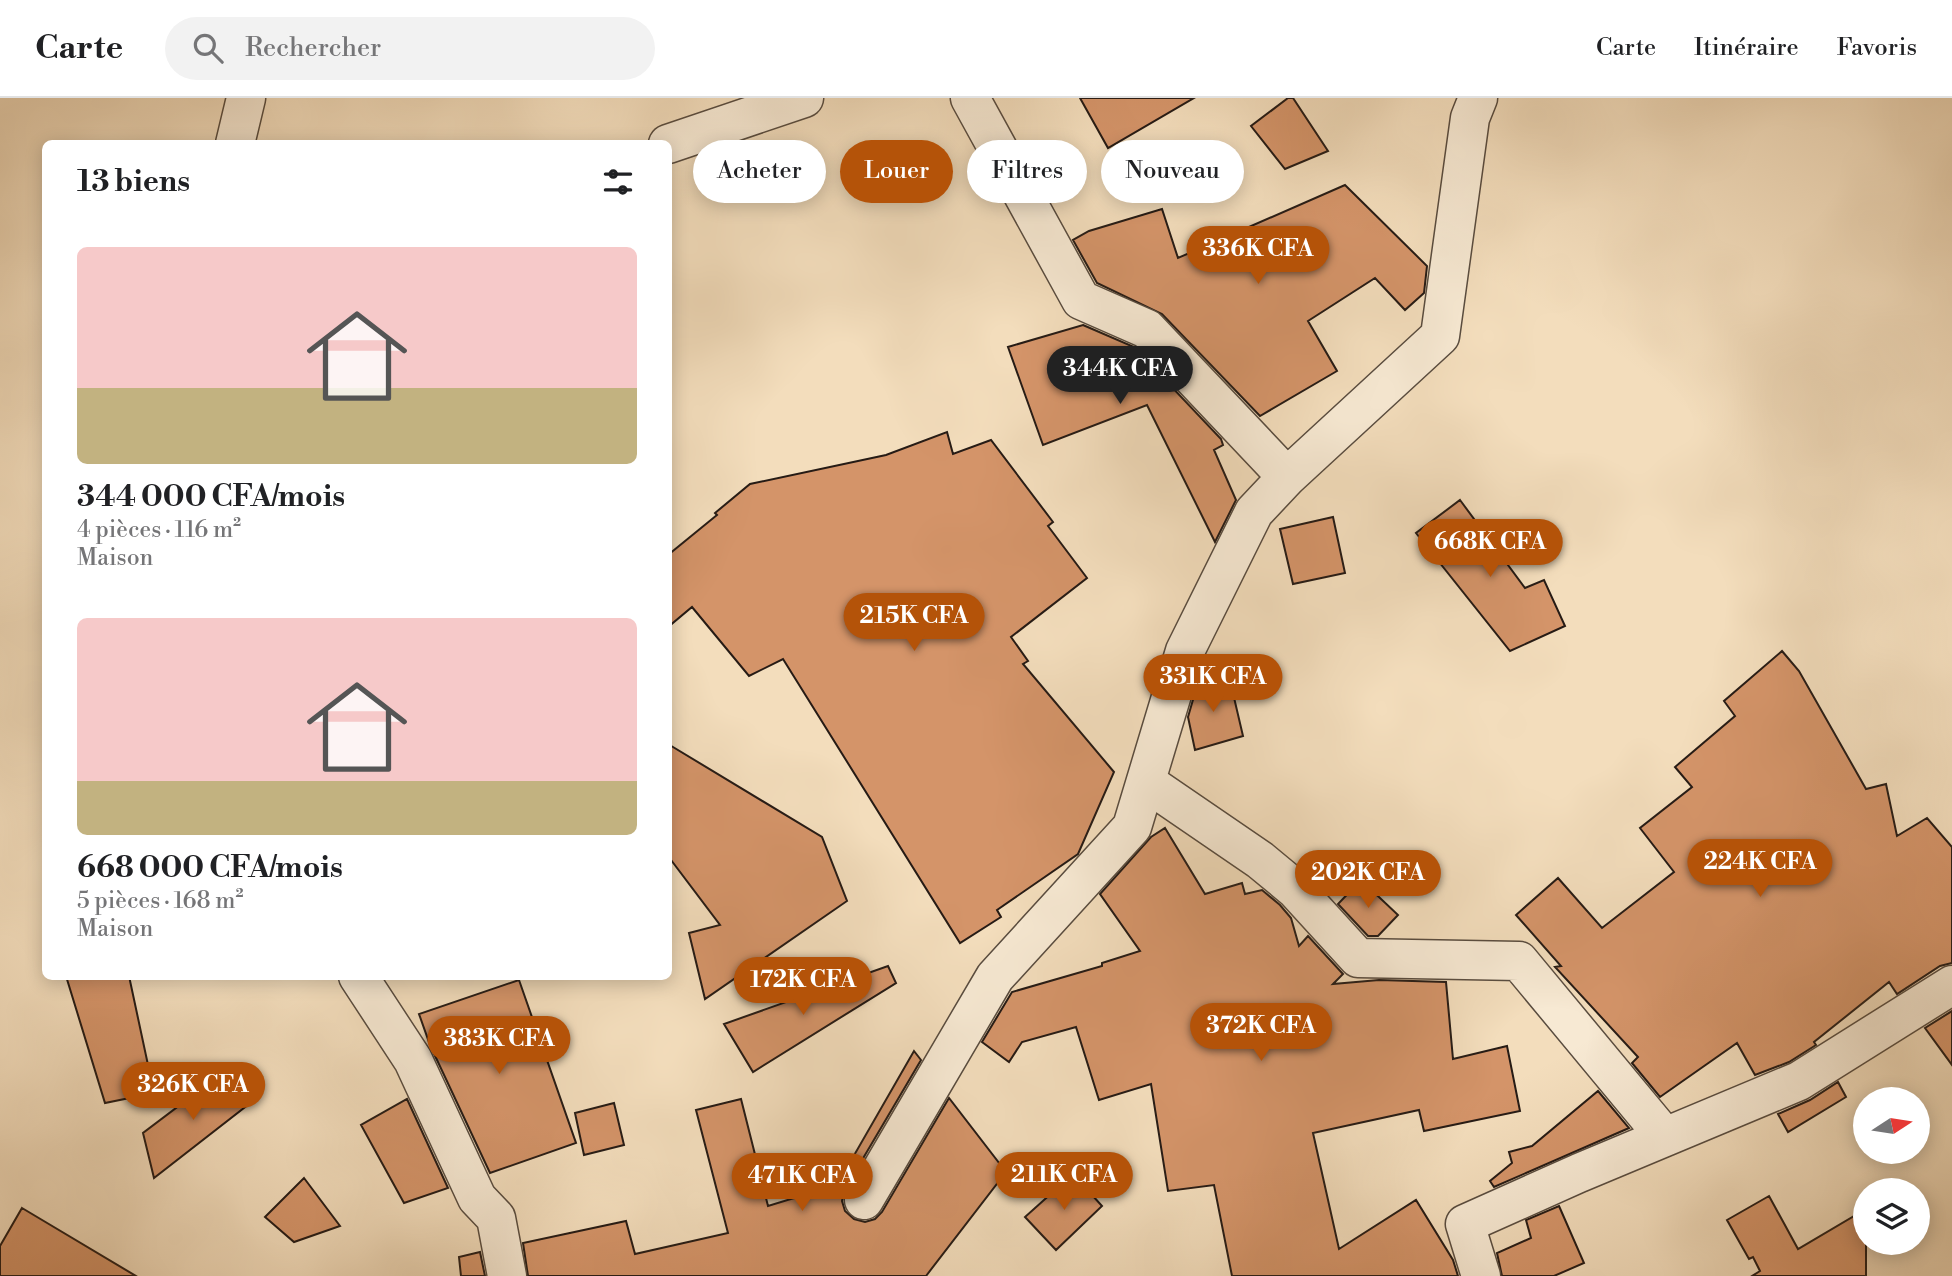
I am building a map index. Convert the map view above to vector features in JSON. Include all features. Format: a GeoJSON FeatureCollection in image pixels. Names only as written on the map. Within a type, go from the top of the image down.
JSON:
{"type":"FeatureCollection","features":[{"type":"Feature","properties":{"kind":"street"},"geometry":{"type":"LineString","coordinates":[[235,140],[246,98]]}},
{"type":"Feature","properties":{"kind":"street"},"geometry":{"type":"LineString","coordinates":[[672,143],[804,98]]}},
{"type":"Feature","properties":{"kind":"street"},"geometry":{"type":"LineString","coordinates":[[970,98],[1081,300],[1147,329],[1287,477]]}},
{"type":"Feature","properties":{"kind":"street"},"geometry":{"type":"LineString","coordinates":[[864,1200],[995,976],[1132,827],[1185,651],[1254,512],[1287,477],[1440,336],[1470,118],[1478,98]]}},
{"type":"Feature","properties":{"kind":"street"},"geometry":{"type":"LineString","coordinates":[[1146,782],[1260,860],[1295,889],[1358,958],[1519,961],[1665,1137]]}},
{"type":"Feature","properties":{"kind":"street"},"geometry":{"type":"LineString","coordinates":[[361,980],[413,1060],[477,1198],[496,1218],[507,1276]]}},
{"type":"Feature","properties":{"kind":"street"},"geometry":{"type":"LineString","coordinates":[[1481,1276],[1465,1224],[1799,1081],[1952,985]]}},
{"type":"Feature","properties":{"kind":"building"},"geometry":{"type":"Polygon","coordinates":[[[1080,98],[1194,98],[1122,140],[1104,140],[1080,98]]]}},
{"type":"Feature","properties":{"kind":"building"},"geometry":{"type":"Polygon","coordinates":[[[1288,98],[1293,98],[1328,151],[1285,169],[1251,126],[1288,98]]]}},
{"type":"Feature","properties":{"kind":"building"},"geometry":{"type":"Polygon","coordinates":[[[1345,185],[1427,266],[1424,293],[1405,310],[1375,278],[1308,321],[1337,371],[1260,416],[1162,314],[1097,283],[1073,240],[1089,231],[1162,209],[1178,258],[1345,185]]]}},
{"type":"Feature","properties":{"kind":"building"},"geometry":{"type":"Polygon","coordinates":[[[1083,325],[1134,347],[1221,439],[1223,445],[1214,450],[1236,500],[1215,542],[1147,405],[1043,445],[1008,347],[1083,325]]]}},
{"type":"Feature","properties":{"kind":"building"},"geometry":{"type":"Polygon","coordinates":[[[947,432],[953,454],[991,440],[1053,522],[1048,526],[1087,578],[1011,637],[1028,661],[1023,664],[1114,772],[1078,854],[997,910],[1001,917],[960,943],[783,659],[749,676],[692,607],[672,624],[672,552],[750,484],[886,455],[947,432]]]}},
{"type":"Feature","properties":{"kind":"building"},"geometry":{"type":"Polygon","coordinates":[[[1460,500],[1525,588],[1544,580],[1565,626],[1510,651],[1416,533],[1460,500]]]}},
{"type":"Feature","properties":{"kind":"building"},"geometry":{"type":"Polygon","coordinates":[[[1333,517],[1345,573],[1293,584],[1280,529],[1333,517]]]}},
{"type":"Feature","properties":{"kind":"building"},"geometry":{"type":"Polygon","coordinates":[[[1782,651],[1799,671],[1866,789],[1886,784],[1897,836],[1927,818],[1952,847],[1952,963],[1940,966],[1897,994],[1889,982],[1814,1042],[1816,1045],[1789,1062],[1755,1075],[1737,1043],[1660,1097],[1632,1063],[1638,1057],[1555,967],[1561,966],[1516,915],[1558,878],[1602,928],[1674,872],[1640,828],[1692,787],[1675,767],[1735,716],[1724,701],[1782,651]]]}},
{"type":"Feature","properties":{"kind":"building"},"geometry":{"type":"Polygon","coordinates":[[[1222,674],[1225,691],[1232,689],[1243,736],[1195,750],[1188,717],[1199,679],[1222,674]]]}},
{"type":"Feature","properties":{"kind":"building"},"geometry":{"type":"Polygon","coordinates":[[[672,746],[822,837],[847,901],[705,999],[689,933],[720,925],[672,861],[672,746]]]}},
{"type":"Feature","properties":{"kind":"building"},"geometry":{"type":"Polygon","coordinates":[[[1165,828],[1205,894],[1242,883],[1245,894],[1262,890],[1280,905],[1291,918],[1299,946],[1308,936],[1343,974],[1333,984],[1379,980],[1446,982],[1453,1059],[1507,1046],[1520,1111],[1424,1131],[1419,1110],[1313,1133],[1339,1249],[1416,1200],[1453,1260],[1458,1276],[1232,1276],[1214,1185],[1168,1191],[1151,1084],[1099,1100],[1076,1027],[1022,1042],[1009,1062],[982,1042],[1012,992],[1102,966],[1102,963],[1140,951],[1100,894],[1151,837],[1165,828]]]}},
{"type":"Feature","properties":{"kind":"building"},"geometry":{"type":"Polygon","coordinates":[[[1361,880],[1398,915],[1378,936],[1368,936],[1338,904],[1361,880]]]}},
{"type":"Feature","properties":{"kind":"building"},"geometry":{"type":"Polygon","coordinates":[[[888,966],[896,983],[753,1072],[724,1024],[888,966]]]}},
{"type":"Feature","properties":{"kind":"building"},"geometry":{"type":"Polygon","coordinates":[[[67,980],[130,980],[154,1093],[105,1103],[67,980]]]}},
{"type":"Feature","properties":{"kind":"building"},"geometry":{"type":"Polygon","coordinates":[[[519,980],[576,1143],[490,1173],[430,1045],[419,1014],[519,980]]]}},
{"type":"Feature","properties":{"kind":"building"},"geometry":{"type":"Polygon","coordinates":[[[1952,1011],[1952,1065],[1925,1028],[1952,1011]]]}},
{"type":"Feature","properties":{"kind":"building"},"geometry":{"type":"Polygon","coordinates":[[[914,1051],[921,1060],[845,1189],[842,1201],[845,1211],[854,1219],[865,1222],[875,1219],[882,1212],[949,1098],[1006,1172],[926,1276],[528,1276],[523,1243],[626,1221],[635,1254],[728,1233],[696,1110],[741,1099],[768,1206],[837,1185],[914,1051]]]}},
{"type":"Feature","properties":{"kind":"building"},"geometry":{"type":"Polygon","coordinates":[[[225,1071],[249,1104],[154,1178],[143,1133],[225,1071]]]}},
{"type":"Feature","properties":{"kind":"building"},"geometry":{"type":"Polygon","coordinates":[[[1838,1082],[1846,1097],[1788,1132],[1778,1114],[1810,1100],[1838,1082]]]}},
{"type":"Feature","properties":{"kind":"building"},"geometry":{"type":"Polygon","coordinates":[[[1598,1091],[1629,1128],[1494,1187],[1490,1181],[1512,1163],[1509,1152],[1532,1146],[1598,1091]]]}},
{"type":"Feature","properties":{"kind":"building"},"geometry":{"type":"Polygon","coordinates":[[[407,1099],[448,1188],[404,1203],[361,1125],[407,1099]]]}},
{"type":"Feature","properties":{"kind":"building"},"geometry":{"type":"Polygon","coordinates":[[[614,1103],[624,1145],[584,1155],[575,1113],[614,1103]]]}},
{"type":"Feature","properties":{"kind":"building"},"geometry":{"type":"Polygon","coordinates":[[[1073,1174],[1102,1206],[1056,1250],[1025,1217],[1073,1174]]]}},
{"type":"Feature","properties":{"kind":"building"},"geometry":{"type":"Polygon","coordinates":[[[304,1178],[340,1226],[294,1242],[265,1217],[304,1178]]]}},
{"type":"Feature","properties":{"kind":"building"},"geometry":{"type":"Polygon","coordinates":[[[1769,1196],[1798,1249],[1853,1217],[1853,1255],[1866,1255],[1866,1276],[1752,1276],[1760,1271],[1753,1257],[1749,1259],[1727,1220],[1769,1196]]]}},
{"type":"Feature","properties":{"kind":"building"},"geometry":{"type":"Polygon","coordinates":[[[1559,1206],[1584,1263],[1554,1276],[1502,1276],[1497,1253],[1531,1238],[1526,1220],[1559,1206]]]}},
{"type":"Feature","properties":{"kind":"building"},"geometry":{"type":"Polygon","coordinates":[[[22,1208],[136,1276],[0,1276],[0,1246],[22,1208]]]}},
{"type":"Feature","properties":{"kind":"building"},"geometry":{"type":"Polygon","coordinates":[[[480,1252],[485,1276],[461,1276],[459,1257],[480,1252]]]}}]}
